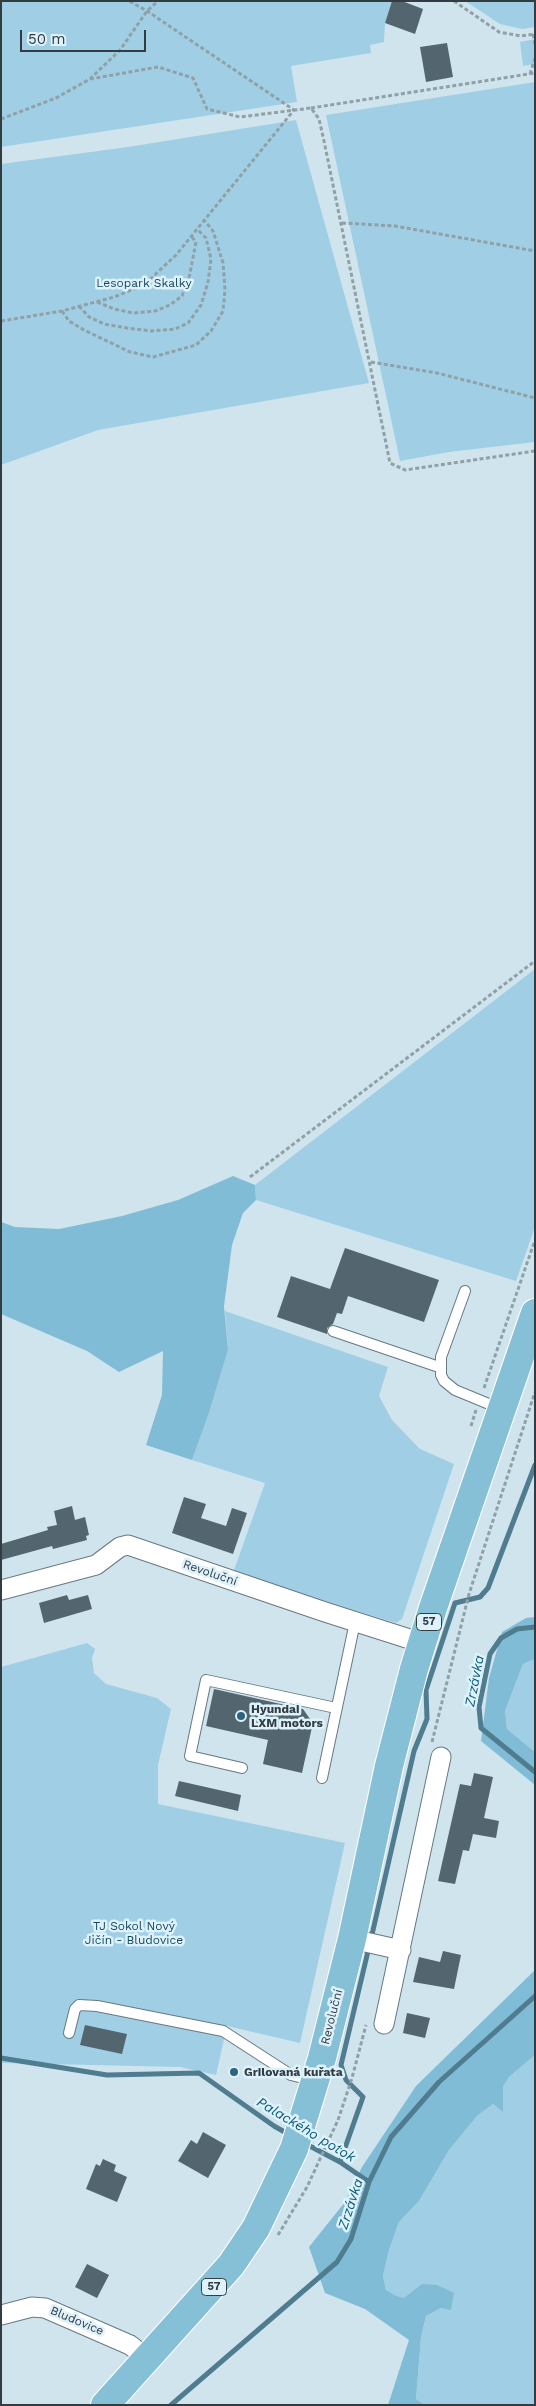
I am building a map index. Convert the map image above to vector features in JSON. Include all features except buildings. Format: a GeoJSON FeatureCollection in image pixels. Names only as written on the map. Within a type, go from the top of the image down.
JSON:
{"type":"FeatureCollection","features":[{"type":"Feature","properties":{"kind":"main road","name":"Revoluční"},"geometry":{"type":"LineString","coordinates":[[314,2088],[364,1942],[389,1766],[422,1643],[535,1313]]}},
{"type":"Feature","properties":{"kind":"main road","name":"57"},"geometry":{"type":"LineString","coordinates":[[105,2405],[214,2286],[256,2228],[297,2140],[314,2088]]}},
{"type":"Feature","properties":{"kind":"street","name":"Revoluční"},"geometry":{"type":"LineString","coordinates":[[1,1590],[96,1565],[120,1547],[128,1545],[422,1643]]}},
{"type":"Feature","properties":{"kind":"street"},"geometry":{"type":"LineString","coordinates":[[384,2024],[442,1757]]}},
{"type":"Feature","properties":{"kind":"street"},"geometry":{"type":"LineString","coordinates":[[364,1942],[401,1950]]}},
{"type":"Feature","properties":{"kind":"street","name":"Bludovice"},"geometry":{"type":"LineString","coordinates":[[1,2315],[32,2307],[45,2308],[130,2345],[148,2359]]}},
{"type":"Feature","properties":{"kind":"lane"},"geometry":{"type":"LineString","coordinates":[[464,1291],[439,1367],[444,1381],[449,1386],[502,1409]]}},
{"type":"Feature","properties":{"kind":"lane"},"geometry":{"type":"LineString","coordinates":[[333,1330],[439,1367]]}},
{"type":"Feature","properties":{"kind":"lane"},"geometry":{"type":"LineString","coordinates":[[322,1778],[355,1622]]}},
{"type":"Feature","properties":{"kind":"lane"},"geometry":{"type":"LineString","coordinates":[[242,1768],[190,1756],[206,1680],[336,1708]]}},
{"type":"Feature","properties":{"kind":"lane"},"geometry":{"type":"LineString","coordinates":[[70,2033],[75,2009],[79,2005],[97,2006],[223,2031],[314,2088]]}},
{"type":"Feature","properties":{"kind":"path"},"geometry":{"type":"LineString","coordinates":[[128,1],[147,11],[294,110]]}},
{"type":"Feature","properties":{"kind":"path"},"geometry":{"type":"LineString","coordinates":[[1,119],[56,98],[90,79],[120,50],[147,11],[158,1]]}},
{"type":"Feature","properties":{"kind":"path"},"geometry":{"type":"LineString","coordinates":[[454,1],[499,32],[521,36],[534,34],[535,45]]}},
{"type":"Feature","properties":{"kind":"path"},"geometry":{"type":"LineString","coordinates":[[530,74],[535,58]]}},
{"type":"Feature","properties":{"kind":"path"},"geometry":{"type":"LineString","coordinates":[[90,79],[158,66],[193,78],[207,109],[240,117],[311,108],[535,73]]}},
{"type":"Feature","properties":{"kind":"path"},"geometry":{"type":"LineString","coordinates":[[311,108],[320,119],[371,362],[390,463],[405,470],[535,451]]}},
{"type":"Feature","properties":{"kind":"path"},"geometry":{"type":"LineString","coordinates":[[1,321],[62,311],[114,297],[144,285],[176,256],[294,110]]}},
{"type":"Feature","properties":{"kind":"path"},"geometry":{"type":"LineString","coordinates":[[62,311],[69,321],[130,352],[153,357],[196,345],[211,330],[223,311],[225,290],[223,263],[212,230],[204,220]]}},
{"type":"Feature","properties":{"kind":"path"},"geometry":{"type":"LineString","coordinates":[[342,223],[395,226],[535,252]]}},
{"type":"Feature","properties":{"kind":"path"},"geometry":{"type":"LineString","coordinates":[[79,306],[89,317],[104,324],[127,328],[152,331],[175,329],[188,323],[201,304],[208,282],[210,259],[206,238],[197,229]]}},
{"type":"Feature","properties":{"kind":"path"},"geometry":{"type":"LineString","coordinates":[[96,301],[114,309],[133,313],[156,311],[170,305],[182,296],[189,278],[196,242],[191,236]]}},
{"type":"Feature","properties":{"kind":"path"},"geometry":{"type":"LineString","coordinates":[[371,362],[437,373],[535,398]]}},
{"type":"Feature","properties":{"kind":"path"},"geometry":{"type":"LineString","coordinates":[[250,1177],[535,961]]}},
{"type":"Feature","properties":{"kind":"path"},"geometry":{"type":"LineString","coordinates":[[466,1604],[535,1392]]}},
{"type":"Feature","properties":{"kind":"path"},"geometry":{"type":"LineString","coordinates":[[322,2156],[352,2078]]}},
{"type":"Feature","properties":{"kind":"green space"},"geometry":{"type":"Polygon","coordinates":[[[1,1],[392,1],[385,23],[384,42],[370,45],[371,53],[291,66],[297,102],[1,147],[1,1]]]}},
{"type":"Feature","properties":{"kind":"green space"},"geometry":{"type":"Polygon","coordinates":[[[465,1],[535,1],[535,27],[522,29],[500,24],[465,1]]]}},
{"type":"Feature","properties":{"kind":"green space"},"geometry":{"type":"Polygon","coordinates":[[[535,39],[535,64],[523,66],[520,42],[535,39]]]}},
{"type":"Feature","properties":{"kind":"green space"},"geometry":{"type":"Polygon","coordinates":[[[535,82],[535,442],[449,452],[400,461],[326,115],[535,82]]]}},
{"type":"Feature","properties":{"kind":"green space","name":"Lesopark Skalky"},"geometry":{"type":"Polygon","coordinates":[[[296,120],[369,383],[98,430],[1,465],[1,164],[128,147],[296,120]]]}},
{"type":"Feature","properties":{"kind":"green space"},"geometry":{"type":"Polygon","coordinates":[[[535,969],[535,1227],[516,1281],[256,1200],[255,1185],[535,969]]]}},
{"type":"Feature","properties":{"kind":"green space"},"geometry":{"type":"Polygon","coordinates":[[[225,1311],[388,1367],[379,1396],[392,1420],[420,1449],[454,1464],[402,1619],[396,1623],[233,1573],[265,1483],[192,1460],[209,1413],[228,1350],[225,1311]]]}},
{"type":"Feature","properties":{"kind":"green space","name":"TJ Sokol Nový Jičín - Bludovice"},"geometry":{"type":"Polygon","coordinates":[[[87,1643],[95,1649],[92,1658],[94,1673],[106,1684],[157,1698],[171,1709],[158,1765],[158,1804],[345,1843],[300,2043],[227,2026],[216,2075],[180,2067],[1,2063],[1,1667],[87,1643]]]}},
{"type":"Feature","properties":{"kind":"green space"},"geometry":{"type":"Polygon","coordinates":[[[535,1659],[535,1752],[507,1729],[505,1711],[523,1664],[535,1659]]]}},
{"type":"Feature","properties":{"kind":"green space"},"geometry":{"type":"Polygon","coordinates":[[[535,2055],[535,2405],[425,2405],[416,2399],[421,2337],[426,2316],[441,2308],[396,2297],[386,2290],[383,2276],[389,2250],[399,2222],[419,2201],[449,2150],[477,2116],[493,2104],[502,2111],[503,2087],[509,2077],[535,2055]]]}},
{"type":"Feature","properties":{"kind":"shaded area"},"geometry":{"type":"Polygon","coordinates":[[[233,1176],[255,1185],[256,1200],[243,1213],[232,1245],[224,1306],[228,1350],[209,1413],[192,1460],[146,1445],[162,1395],[163,1351],[119,1372],[87,1351],[1,1314],[1,1222],[15,1227],[59,1229],[122,1216],[178,1200],[233,1176]]]}},
{"type":"Feature","properties":{"kind":"shaded area"},"geometry":{"type":"Polygon","coordinates":[[[535,1617],[535,1659],[523,1664],[505,1711],[507,1729],[535,1752],[535,1785],[481,1741],[489,1678],[502,1632],[526,1618],[535,1617]]]}},
{"type":"Feature","properties":{"kind":"shaded area"},"geometry":{"type":"Polygon","coordinates":[[[535,1970],[535,2055],[509,2077],[503,2087],[503,2112],[493,2104],[477,2116],[449,2150],[419,2201],[399,2222],[389,2250],[383,2276],[386,2290],[404,2298],[422,2284],[437,2285],[454,2293],[451,2310],[441,2308],[426,2316],[421,2337],[416,2399],[425,2405],[388,2405],[409,2340],[365,2309],[325,2293],[309,2247],[345,2202],[362,2167],[416,2086],[535,1970]]]}},
{"type":"Feature","properties":{"kind":"waterway"},"geometry":{"type":"LineString","coordinates":[[371,1939],[414,1751],[427,1719],[426,1690],[455,1603],[480,1597],[488,1588],[535,1465]]}},
{"type":"Feature","properties":{"kind":"waterway","name":"Zrzávka"},"geometry":{"type":"LineString","coordinates":[[535,1627],[517,1629],[501,1638],[490,1654],[479,1707],[481,1728],[535,1772]]}},
{"type":"Feature","properties":{"kind":"waterway"},"geometry":{"type":"LineString","coordinates":[[340,2162],[363,2097],[346,2080],[341,2065],[369,1947]]}},
{"type":"Feature","properties":{"kind":"waterway","name":"Zrzávka"},"geometry":{"type":"LineString","coordinates":[[171,2405],[337,2262],[351,2239],[369,2182],[391,2137],[439,2082],[535,1996]]}},
{"type":"Feature","properties":{"kind":"waterway","name":"Palackého potok"},"geometry":{"type":"LineString","coordinates":[[1,2058],[107,2075],[199,2073],[274,2126],[290,2135]]}},
{"type":"Feature","properties":{"kind":"waterway","name":"Palackého potok"},"geometry":{"type":"LineString","coordinates":[[304,2143],[340,2162],[369,2182]]}},
{"type":"Feature","properties":{"kind":"place","name":"Hyundai LXM motors"},"geometry":{"type":"Point","coordinates":[241,1716]}},
{"type":"Feature","properties":{"kind":"place","name":"Grilovaná kuřata"},"geometry":{"type":"Point","coordinates":[234,2072]}}]}
